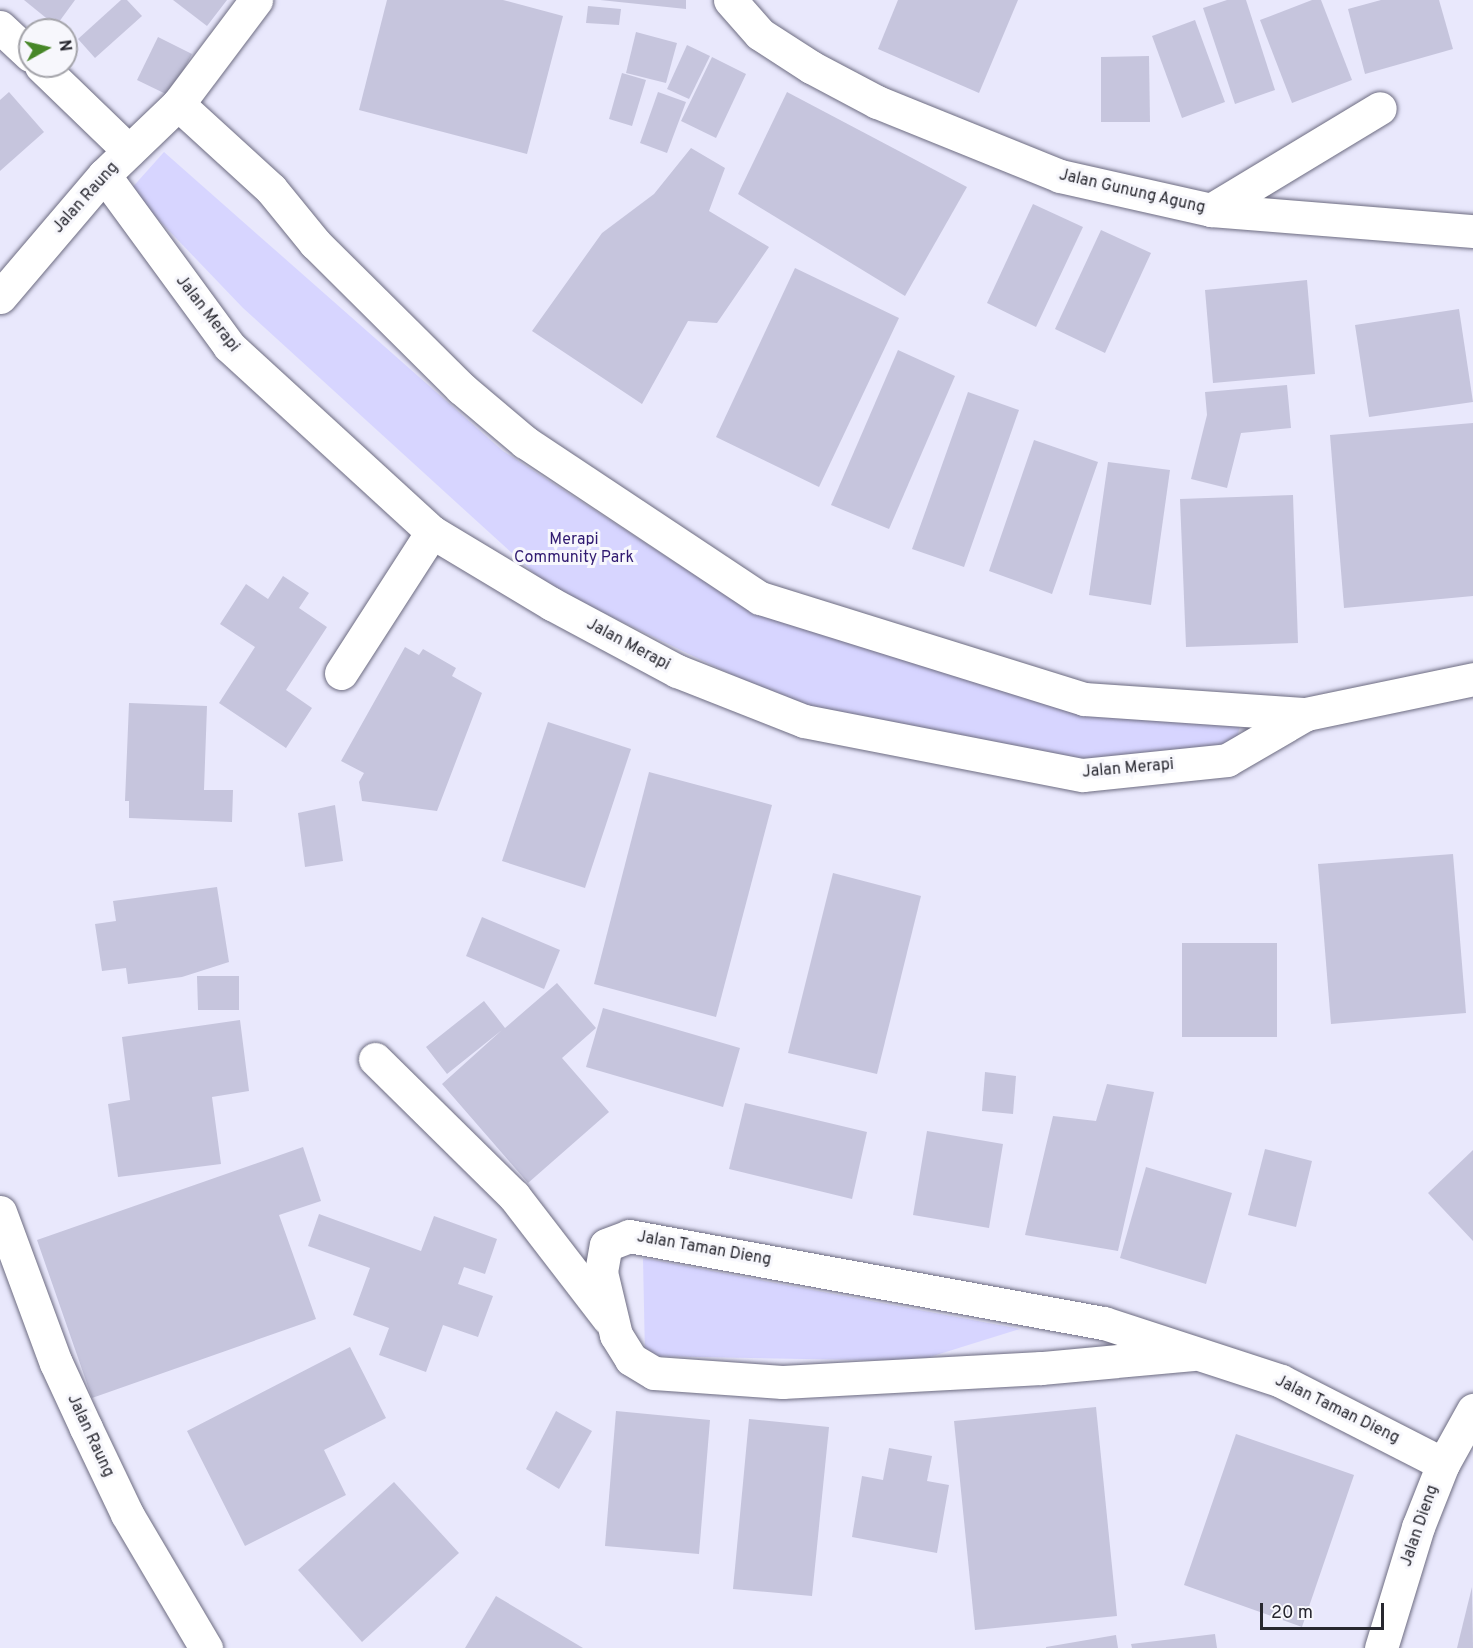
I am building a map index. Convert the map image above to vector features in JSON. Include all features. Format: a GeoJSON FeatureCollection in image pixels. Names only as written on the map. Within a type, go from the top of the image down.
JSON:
{"type":"FeatureCollection","features":[{"type":"Feature","properties":{"kind":"street","name":"Jalan Raung"},"geometry":{"type":"LineString","coordinates":[[0,297],[104,175],[178,104],[256,0]]}},
{"type":"Feature","properties":{"kind":"street","name":"Jalan Gunung Agung"},"geometry":{"type":"LineString","coordinates":[[730,0],[760,34],[877,102],[1060,176],[1211,210],[1473,231]]}},
{"type":"Feature","properties":{"kind":"street"},"geometry":{"type":"LineString","coordinates":[[53,78],[129,151]]}},
{"type":"Feature","properties":{"kind":"street","name":"Jalan Merapi"},"geometry":{"type":"LineString","coordinates":[[178,104],[271,189],[315,243],[461,388],[506,427],[760,598],[1084,699],[1306,714],[1473,679]]}},
{"type":"Feature","properties":{"kind":"street"},"geometry":{"type":"LineString","coordinates":[[1211,210],[1380,108]]}},
{"type":"Feature","properties":{"kind":"street","name":"Jalan Merapi"},"geometry":{"type":"LineString","coordinates":[[104,175],[229,346],[432,532],[552,604],[677,671],[804,721],[1083,775],[1227,760],[1306,714]]}},
{"type":"Feature","properties":{"kind":"street"},"geometry":{"type":"LineString","coordinates":[[341,673],[432,532]]}},
{"type":"Feature","properties":{"kind":"street"},"geometry":{"type":"LineString","coordinates":[[375,1059],[514,1196],[612,1322]]}},
{"type":"Feature","properties":{"kind":"street","name":"Jalan Raung"},"geometry":{"type":"LineString","coordinates":[[0,1212],[56,1363],[91,1439],[128,1514],[206,1648]]}},
{"type":"Feature","properties":{"kind":"street","name":"Jalan Taman Dieng"},"geometry":{"type":"LineString","coordinates":[[1193,1354],[1041,1368],[782,1382],[654,1373],[631,1359],[612,1322],[602,1283],[606,1245],[629,1236],[1104,1323],[1281,1381],[1443,1464]]}},
{"type":"Feature","properties":{"kind":"street","name":"Jalan Dieng"},"geometry":{"type":"LineString","coordinates":[[1381,1648],[1418,1527],[1443,1464],[1473,1410]]}},
{"type":"Feature","properties":{"kind":"green space","name":"Merapi Community Park"},"geometry":{"type":"Polygon","coordinates":[[[164,152],[503,451],[752,612],[1090,713],[1243,713],[1236,743],[1086,763],[801,708],[548,586],[243,308],[130,190],[164,152]]]}},
{"type":"Feature","properties":{"kind":"green space"},"geometry":{"type":"Polygon","coordinates":[[[643,1258],[1020,1329],[917,1361],[645,1356],[643,1258]]]}},
{"type":"Feature","properties":{"kind":"building"},"geometry":{"type":"Polygon","coordinates":[[[24,0],[75,0],[62,18],[46,18],[24,0]]]}},
{"type":"Feature","properties":{"kind":"building"},"geometry":{"type":"Polygon","coordinates":[[[121,0],[127,0],[142,16],[95,58],[78,39],[121,0]]]}},
{"type":"Feature","properties":{"kind":"building"},"geometry":{"type":"Polygon","coordinates":[[[173,0],[227,0],[207,26],[173,0]]]}},
{"type":"Feature","properties":{"kind":"building"},"geometry":{"type":"Polygon","coordinates":[[[387,0],[503,0],[563,16],[527,154],[359,110],[387,0]]]}},
{"type":"Feature","properties":{"kind":"building"},"geometry":{"type":"Polygon","coordinates":[[[600,0],[686,0],[686,9],[600,0]]]}},
{"type":"Feature","properties":{"kind":"building"},"geometry":{"type":"Polygon","coordinates":[[[898,0],[1018,0],[979,93],[878,49],[898,0]]]}},
{"type":"Feature","properties":{"kind":"building"},"geometry":{"type":"Polygon","coordinates":[[[1227,0],[1246,0],[1275,90],[1235,104],[1203,8],[1227,0]]]}},
{"type":"Feature","properties":{"kind":"building"},"geometry":{"type":"Polygon","coordinates":[[[1312,0],[1321,0],[1352,80],[1292,103],[1260,20],[1312,0]]]}},
{"type":"Feature","properties":{"kind":"building"},"geometry":{"type":"Polygon","coordinates":[[[1381,0],[1439,0],[1453,49],[1365,74],[1348,9],[1381,0]]]}},
{"type":"Feature","properties":{"kind":"building"},"geometry":{"type":"Polygon","coordinates":[[[588,6],[621,9],[619,25],[586,23],[588,6]]]}},
{"type":"Feature","properties":{"kind":"building"},"geometry":{"type":"Polygon","coordinates":[[[1195,20],[1225,102],[1182,118],[1152,36],[1195,20]]]}},
{"type":"Feature","properties":{"kind":"building"},"geometry":{"type":"Polygon","coordinates":[[[636,32],[677,43],[666,83],[626,73],[636,32]]]}},
{"type":"Feature","properties":{"kind":"building"},"geometry":{"type":"Polygon","coordinates":[[[158,37],[192,54],[170,96],[137,80],[158,37]]]}},
{"type":"Feature","properties":{"kind":"building"},"geometry":{"type":"Polygon","coordinates":[[[687,45],[710,56],[689,99],[667,89],[687,45]]]}},
{"type":"Feature","properties":{"kind":"building"},"geometry":{"type":"Polygon","coordinates":[[[1149,56],[1150,122],[1101,122],[1101,57],[1149,56]]]}},
{"type":"Feature","properties":{"kind":"building"},"geometry":{"type":"Polygon","coordinates":[[[712,57],[746,74],[716,138],[681,121],[712,57]]]}},
{"type":"Feature","properties":{"kind":"building"},"geometry":{"type":"Polygon","coordinates":[[[622,73],[646,80],[632,126],[609,119],[622,73]]]}},
{"type":"Feature","properties":{"kind":"building"},"geometry":{"type":"Polygon","coordinates":[[[9,92],[44,132],[0,171],[0,100],[9,92]]]}},
{"type":"Feature","properties":{"kind":"building"},"geometry":{"type":"Polygon","coordinates":[[[658,92],[686,102],[667,153],[640,143],[658,92]]]}},
{"type":"Feature","properties":{"kind":"building"},"geometry":{"type":"Polygon","coordinates":[[[787,92],[967,187],[905,296],[738,194],[787,92]]]}},
{"type":"Feature","properties":{"kind":"building"},"geometry":{"type":"Polygon","coordinates":[[[691,148],[725,168],[709,211],[769,247],[717,323],[688,321],[642,404],[532,331],[602,233],[654,194],[691,148]]]}},
{"type":"Feature","properties":{"kind":"building"},"geometry":{"type":"Polygon","coordinates":[[[1033,204],[1083,227],[1036,327],[987,303],[1033,204]]]}},
{"type":"Feature","properties":{"kind":"building"},"geometry":{"type":"Polygon","coordinates":[[[1101,230],[1151,253],[1105,353],[1055,329],[1101,230]]]}},
{"type":"Feature","properties":{"kind":"building"},"geometry":{"type":"Polygon","coordinates":[[[795,268],[899,318],[819,487],[716,437],[795,268]]]}},
{"type":"Feature","properties":{"kind":"building"},"geometry":{"type":"Polygon","coordinates":[[[1307,280],[1315,374],[1213,383],[1205,290],[1307,280]]]}},
{"type":"Feature","properties":{"kind":"building"},"geometry":{"type":"Polygon","coordinates":[[[1459,309],[1473,402],[1369,417],[1355,325],[1459,309]]]}},
{"type":"Feature","properties":{"kind":"building"},"geometry":{"type":"Polygon","coordinates":[[[898,350],[955,376],[889,529],[831,505],[898,350]]]}},
{"type":"Feature","properties":{"kind":"building"},"geometry":{"type":"Polygon","coordinates":[[[1287,385],[1291,428],[1241,433],[1227,488],[1191,479],[1207,415],[1205,392],[1287,385]]]}},
{"type":"Feature","properties":{"kind":"building"},"geometry":{"type":"Polygon","coordinates":[[[968,392],[1019,410],[964,567],[912,549],[968,392]]]}},
{"type":"Feature","properties":{"kind":"building"},"geometry":{"type":"Polygon","coordinates":[[[1473,423],[1473,596],[1344,608],[1330,435],[1473,423]]]}},
{"type":"Feature","properties":{"kind":"building"},"geometry":{"type":"Polygon","coordinates":[[[1034,440],[1098,462],[1052,594],[989,571],[1034,440]]]}},
{"type":"Feature","properties":{"kind":"building"},"geometry":{"type":"Polygon","coordinates":[[[1108,462],[1170,470],[1151,605],[1089,595],[1108,462]]]}},
{"type":"Feature","properties":{"kind":"building"},"geometry":{"type":"Polygon","coordinates":[[[1293,495],[1298,643],[1186,647],[1180,499],[1293,495]]]}},
{"type":"Feature","properties":{"kind":"building"},"geometry":{"type":"Polygon","coordinates":[[[283,576],[309,593],[299,608],[327,627],[286,690],[312,708],[286,748],[219,703],[255,647],[220,624],[246,584],[268,599],[283,576]]]}},
{"type":"Feature","properties":{"kind":"building"},"geometry":{"type":"Polygon","coordinates":[[[405,647],[419,655],[423,649],[456,668],[452,676],[482,693],[437,811],[362,801],[359,782],[364,773],[341,761],[405,647]]]}},
{"type":"Feature","properties":{"kind":"building"},"geometry":{"type":"Polygon","coordinates":[[[129,703],[207,706],[204,790],[233,790],[232,822],[129,818],[129,801],[125,801],[129,703]]]}},
{"type":"Feature","properties":{"kind":"building"},"geometry":{"type":"Polygon","coordinates":[[[548,722],[631,749],[585,888],[502,861],[548,722]]]}},
{"type":"Feature","properties":{"kind":"building"},"geometry":{"type":"Polygon","coordinates":[[[649,772],[772,805],[716,1017],[594,984],[649,772]]]}},
{"type":"Feature","properties":{"kind":"building"},"geometry":{"type":"Polygon","coordinates":[[[335,805],[343,861],[305,867],[298,813],[335,805]]]}},
{"type":"Feature","properties":{"kind":"building"},"geometry":{"type":"Polygon","coordinates":[[[1453,854],[1466,1013],[1331,1024],[1318,864],[1453,854]]]}},
{"type":"Feature","properties":{"kind":"building"},"geometry":{"type":"Polygon","coordinates":[[[833,873],[921,896],[877,1074],[788,1053],[833,873]]]}},
{"type":"Feature","properties":{"kind":"building"},"geometry":{"type":"Polygon","coordinates":[[[217,887],[229,962],[182,977],[128,984],[126,968],[102,971],[95,924],[116,921],[113,901],[217,887]]]}},
{"type":"Feature","properties":{"kind":"building"},"geometry":{"type":"Polygon","coordinates":[[[482,917],[560,950],[544,989],[466,956],[482,917]]]}},
{"type":"Feature","properties":{"kind":"building"},"geometry":{"type":"Polygon","coordinates":[[[1182,943],[1277,943],[1277,1037],[1182,1037],[1182,943]]]}},
{"type":"Feature","properties":{"kind":"building"},"geometry":{"type":"Polygon","coordinates":[[[197,976],[239,976],[239,1010],[198,1010],[197,976]]]}},
{"type":"Feature","properties":{"kind":"building"},"geometry":{"type":"Polygon","coordinates":[[[557,983],[596,1028],[562,1058],[609,1112],[528,1183],[442,1084],[502,1030],[447,1074],[426,1047],[484,1001],[505,1028],[557,983]]]}},
{"type":"Feature","properties":{"kind":"building"},"geometry":{"type":"Polygon","coordinates":[[[603,1008],[740,1048],[723,1107],[586,1067],[603,1008]]]}},
{"type":"Feature","properties":{"kind":"building"},"geometry":{"type":"Polygon","coordinates":[[[240,1020],[249,1091],[212,1097],[221,1164],[118,1177],[108,1104],[130,1100],[122,1037],[240,1020]]]}},
{"type":"Feature","properties":{"kind":"building"},"geometry":{"type":"Polygon","coordinates":[[[985,1072],[1016,1076],[1013,1114],[982,1111],[985,1072]]]}},
{"type":"Feature","properties":{"kind":"building"},"geometry":{"type":"Polygon","coordinates":[[[1107,1084],[1154,1092],[1118,1251],[1025,1235],[1053,1116],[1096,1121],[1107,1084]]]}},
{"type":"Feature","properties":{"kind":"building"},"geometry":{"type":"Polygon","coordinates":[[[745,1103],[867,1132],[852,1199],[729,1169],[745,1103]]]}},
{"type":"Feature","properties":{"kind":"building"},"geometry":{"type":"Polygon","coordinates":[[[927,1131],[1003,1144],[989,1228],[913,1215],[927,1131]]]}},
{"type":"Feature","properties":{"kind":"building"},"geometry":{"type":"Polygon","coordinates":[[[303,1147],[321,1201],[279,1215],[316,1319],[92,1398],[37,1240],[303,1147]]]}},
{"type":"Feature","properties":{"kind":"building"},"geometry":{"type":"Polygon","coordinates":[[[1265,1149],[1312,1161],[1296,1227],[1248,1215],[1265,1149]]]}},
{"type":"Feature","properties":{"kind":"building"},"geometry":{"type":"Polygon","coordinates":[[[1473,1150],[1473,1241],[1428,1193],[1473,1150]]]}},
{"type":"Feature","properties":{"kind":"building"},"geometry":{"type":"Polygon","coordinates":[[[1146,1167],[1232,1193],[1206,1284],[1120,1258],[1146,1167]]]}},
{"type":"Feature","properties":{"kind":"building"},"geometry":{"type":"Polygon","coordinates":[[[319,1214],[421,1251],[434,1216],[497,1239],[485,1274],[464,1267],[458,1284],[493,1296],[478,1337],[443,1325],[426,1372],[379,1355],[389,1328],[353,1315],[370,1268],[308,1246],[319,1214]]]}},
{"type":"Feature","properties":{"kind":"building"},"geometry":{"type":"Polygon","coordinates":[[[350,1347],[386,1418],[324,1450],[346,1495],[245,1546],[187,1431],[350,1347]]]}},
{"type":"Feature","properties":{"kind":"building"},"geometry":{"type":"Polygon","coordinates":[[[1096,1407],[1117,1616],[975,1630],[954,1421],[1096,1407]]]}},
{"type":"Feature","properties":{"kind":"building"},"geometry":{"type":"Polygon","coordinates":[[[556,1411],[592,1431],[559,1489],[526,1469],[556,1411]]]}},
{"type":"Feature","properties":{"kind":"building"},"geometry":{"type":"Polygon","coordinates":[[[616,1411],[710,1420],[699,1554],[605,1546],[616,1411]]]}},
{"type":"Feature","properties":{"kind":"building"},"geometry":{"type":"Polygon","coordinates":[[[749,1419],[829,1427],[812,1596],[733,1589],[749,1419]]]}},
{"type":"Feature","properties":{"kind":"building"},"geometry":{"type":"Polygon","coordinates":[[[1236,1434],[1354,1475],[1302,1627],[1184,1585],[1236,1434]]]}},
{"type":"Feature","properties":{"kind":"building"},"geometry":{"type":"Polygon","coordinates":[[[889,1448],[932,1456],[927,1481],[949,1485],[937,1553],[852,1537],[862,1476],[883,1480],[889,1448]]]}},
{"type":"Feature","properties":{"kind":"building"},"geometry":{"type":"Polygon","coordinates":[[[394,1482],[459,1553],[362,1642],[298,1570],[394,1482]]]}},
{"type":"Feature","properties":{"kind":"building"},"geometry":{"type":"Polygon","coordinates":[[[1472,1587],[1473,1648],[1457,1648],[1472,1587]]]}},
{"type":"Feature","properties":{"kind":"building"},"geometry":{"type":"Polygon","coordinates":[[[496,1596],[583,1648],[465,1648],[496,1596]]]}},
{"type":"Feature","properties":{"kind":"building"},"geometry":{"type":"Polygon","coordinates":[[[1215,1634],[1217,1648],[1132,1648],[1131,1644],[1215,1634]]]}},
{"type":"Feature","properties":{"kind":"building"},"geometry":{"type":"Polygon","coordinates":[[[1116,1635],[1118,1648],[1046,1648],[1046,1647],[1116,1635]]]}}]}
